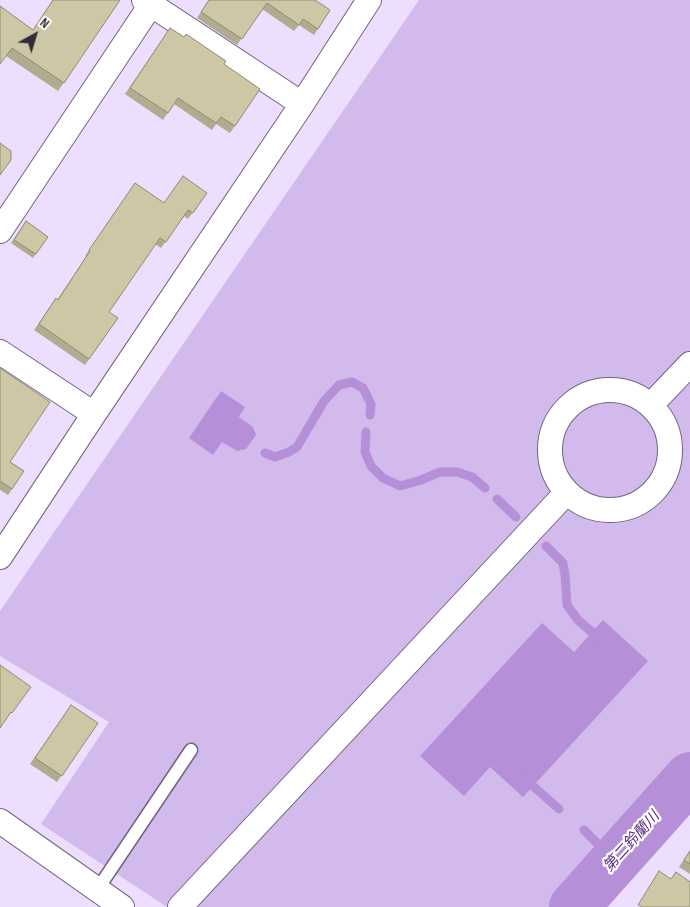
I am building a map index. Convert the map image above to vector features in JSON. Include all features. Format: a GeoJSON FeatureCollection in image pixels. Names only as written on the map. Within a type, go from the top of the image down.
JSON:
{"type":"FeatureCollection","features":[{"type":"Feature","properties":{"kind":"street"},"geometry":{"type":"LineString","coordinates":[[0,557],[302,104],[369,0]]}},
{"type":"Feature","properties":{"kind":"street"},"geometry":{"type":"LineString","coordinates":[[0,230],[150,2],[302,104]]}},
{"type":"Feature","properties":{"kind":"street"},"geometry":{"type":"LineString","coordinates":[[0,352],[94,414]]}},
{"type":"Feature","properties":{"kind":"street"},"geometry":{"type":"LineString","coordinates":[[651,405],[690,364]]}},
{"type":"Feature","properties":{"kind":"street"},"geometry":{"type":"LineString","coordinates":[[613,390],[633,394],[651,405],[665,424],[671,448],[667,471],[654,491],[634,505],[611,510],[588,506],[568,492],[556,476],[550,455],[552,435],[560,416],[574,401],[593,392],[613,390]]}},
{"type":"Feature","properties":{"kind":"street"},"geometry":{"type":"LineString","coordinates":[[180,907],[568,492]]}},
{"type":"Feature","properties":{"kind":"street"},"geometry":{"type":"LineString","coordinates":[[0,821],[122,907]]}},
{"type":"Feature","properties":{"kind":"lane"},"geometry":{"type":"LineString","coordinates":[[98,890],[191,750]]}},
{"type":"Feature","properties":{"kind":"shaded area"},"geometry":{"type":"Polygon","coordinates":[[[419,0],[690,0],[690,754],[552,907],[167,907],[41,824],[109,722],[0,656],[0,611],[419,0]]]}},
{"type":"Feature","properties":{"kind":"shaded area"},"geometry":{"type":"Polygon","coordinates":[[[221,391],[245,407],[239,417],[253,427],[256,435],[246,449],[237,451],[222,442],[213,455],[189,438],[221,391]]]}},
{"type":"Feature","properties":{"kind":"shaded area"},"geometry":{"type":"Polygon","coordinates":[[[603,620],[648,661],[523,797],[490,767],[464,796],[420,756],[542,623],[574,652],[603,620]]]}},
{"type":"Feature","properties":{"kind":"building"},"geometry":{"type":"Polygon","coordinates":[[[53,0],[120,0],[64,83],[12,48],[0,64],[0,6],[33,30],[53,0]]]}},
{"type":"Feature","properties":{"kind":"building"},"geometry":{"type":"Polygon","coordinates":[[[209,0],[315,0],[330,10],[318,29],[303,19],[299,25],[267,3],[242,39],[201,12],[209,0]]]}},
{"type":"Feature","properties":{"kind":"building"},"geometry":{"type":"Polygon","coordinates":[[[170,28],[184,37],[186,34],[226,61],[224,64],[260,89],[235,126],[221,117],[216,123],[178,98],[168,113],[130,88],[170,28]]]}},
{"type":"Feature","properties":{"kind":"building"},"geometry":{"type":"Polygon","coordinates":[[[0,143],[11,151],[11,160],[0,175],[0,143]]]}},
{"type":"Feature","properties":{"kind":"building"},"geometry":{"type":"Polygon","coordinates":[[[183,176],[207,193],[193,213],[188,210],[166,242],[160,238],[109,312],[118,318],[89,359],[39,324],[56,298],[58,300],[89,250],[135,183],[164,203],[183,176]]]}},
{"type":"Feature","properties":{"kind":"building"},"geometry":{"type":"Polygon","coordinates":[[[26,221],[48,237],[36,254],[14,240],[26,221]]]}},
{"type":"Feature","properties":{"kind":"building"},"geometry":{"type":"Polygon","coordinates":[[[0,368],[50,402],[10,462],[24,471],[12,489],[0,481],[0,368]]]}},
{"type":"Feature","properties":{"kind":"building"},"geometry":{"type":"Polygon","coordinates":[[[0,665],[31,687],[0,728],[0,665]]]}},
{"type":"Feature","properties":{"kind":"building"},"geometry":{"type":"Polygon","coordinates":[[[71,705],[98,723],[62,776],[35,758],[71,705]]]}},
{"type":"Feature","properties":{"kind":"building"},"geometry":{"type":"Polygon","coordinates":[[[690,851],[690,864],[684,860],[690,851]]]}},
{"type":"Feature","properties":{"kind":"building"},"geometry":{"type":"Polygon","coordinates":[[[659,871],[671,879],[676,872],[690,882],[690,907],[642,907],[638,905],[659,871]]]}},
{"type":"Feature","properties":{"kind":"waterway"},"geometry":{"type":"LineString","coordinates":[[265,453],[275,457],[297,447],[324,401],[339,385],[352,382],[363,388],[371,404],[370,415]]}},
{"type":"Feature","properties":{"kind":"waterway"},"geometry":{"type":"LineString","coordinates":[[366,432],[365,452],[371,466],[383,478],[400,486],[440,472],[457,472],[472,477],[485,488]]}},
{"type":"Feature","properties":{"kind":"waterway"},"geometry":{"type":"LineString","coordinates":[[497,499],[516,517]]}},
{"type":"Feature","properties":{"kind":"waterway"},"geometry":{"type":"LineString","coordinates":[[546,546],[563,563],[567,605],[578,620],[601,640]]}},
{"type":"Feature","properties":{"kind":"waterway","name":"第二鈴蘭川"},"geometry":{"type":"LineString","coordinates":[[574,907],[690,777]]}},
{"type":"Feature","properties":{"kind":"waterway"},"geometry":{"type":"LineString","coordinates":[[525,779],[559,809]]}},
{"type":"Feature","properties":{"kind":"waterway"},"geometry":{"type":"LineString","coordinates":[[584,830],[615,861]]}}]}
